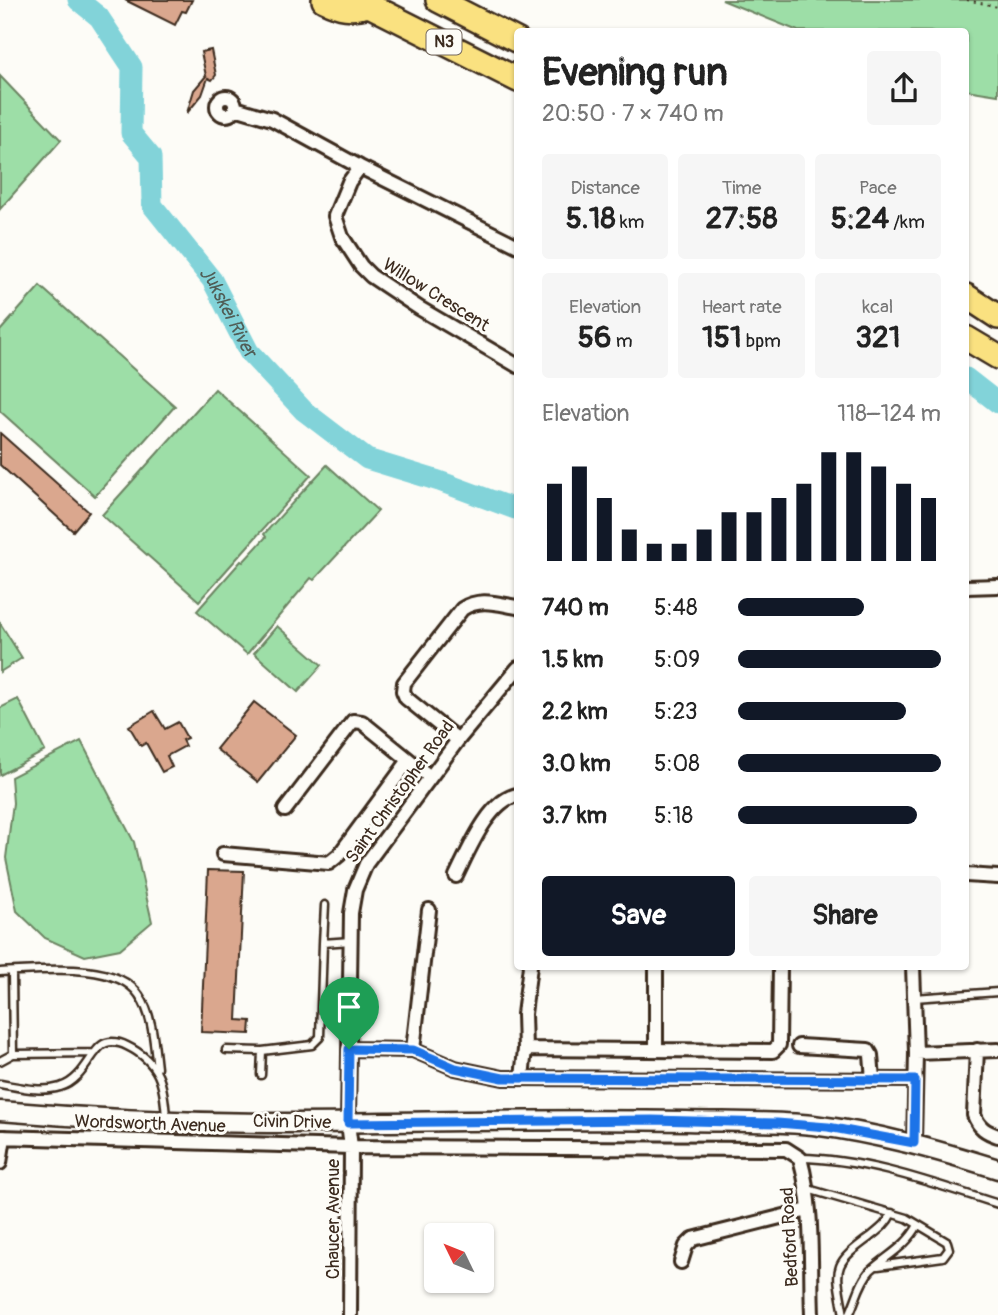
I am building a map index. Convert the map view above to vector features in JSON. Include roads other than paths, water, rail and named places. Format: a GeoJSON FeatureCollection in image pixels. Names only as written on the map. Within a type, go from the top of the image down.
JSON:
{"type":"FeatureCollection","features":[{"type":"Feature","properties":{"kind":"highway"},"geometry":{"type":"LineString","coordinates":[[324,0],[346,9],[356,9],[364,2]]}},
{"type":"Feature","properties":{"kind":"highway","name":"N3"},"geometry":{"type":"LineString","coordinates":[[438,0],[514,39]]}},
{"type":"Feature","properties":{"kind":"highway","name":"N3"},"geometry":{"type":"LineString","coordinates":[[364,2],[514,78]]}},
{"type":"Feature","properties":{"kind":"highway"},"geometry":{"type":"LineString","coordinates":[[969,298],[998,317]]}},
{"type":"Feature","properties":{"kind":"highway"},"geometry":{"type":"LineString","coordinates":[[969,340],[998,357]]}},
{"type":"Feature","properties":{"kind":"main road","name":"Civin Drive"},"geometry":{"type":"LineString","coordinates":[[0,1111],[72,1117],[348,1123],[652,1120],[777,1123],[828,1127],[914,1143],[998,1169]]}},
{"type":"Feature","properties":{"kind":"street"},"geometry":{"type":"LineString","coordinates":[[235,108],[272,119],[360,167],[514,244]]}},
{"type":"Feature","properties":{"kind":"street","name":"Willow Crescent"},"geometry":{"type":"LineString","coordinates":[[360,167],[349,182],[335,216],[342,237],[361,266],[385,288],[514,364]]}},
{"type":"Feature","properties":{"kind":"street"},"geometry":{"type":"LineString","coordinates":[[969,587],[998,586]]}},
{"type":"Feature","properties":{"kind":"street"},"geometry":{"type":"LineString","coordinates":[[458,740],[406,698],[402,691],[404,683],[462,609],[471,602],[514,606]]}},
{"type":"Feature","properties":{"kind":"street","name":"Saint Christopher Road"},"geometry":{"type":"LineString","coordinates":[[348,1123],[353,902],[361,872],[458,740],[514,673]]}},
{"type":"Feature","properties":{"kind":"street"},"geometry":{"type":"LineString","coordinates":[[285,810],[353,721],[362,722],[430,777]]}},
{"type":"Feature","properties":{"kind":"street"},"geometry":{"type":"LineString","coordinates":[[223,854],[330,863],[339,855],[410,760]]}},
{"type":"Feature","properties":{"kind":"street"},"geometry":{"type":"LineString","coordinates":[[456,876],[491,814],[508,797],[514,796]]}},
{"type":"Feature","properties":{"kind":"street"},"geometry":{"type":"LineString","coordinates":[[969,875],[998,877]]}},
{"type":"Feature","properties":{"kind":"street"},"geometry":{"type":"LineString","coordinates":[[413,1050],[429,910]]}},
{"type":"Feature","properties":{"kind":"street"},"geometry":{"type":"LineString","coordinates":[[522,1078],[524,1014],[530,970]]}},
{"type":"Feature","properties":{"kind":"street"},"geometry":{"type":"LineString","coordinates":[[656,970],[656,1050]]}},
{"type":"Feature","properties":{"kind":"street"},"geometry":{"type":"LineString","coordinates":[[525,1049],[775,1051],[779,1045],[780,970]]}},
{"type":"Feature","properties":{"kind":"street"},"geometry":{"type":"LineString","coordinates":[[913,970],[916,1053],[914,1143]]}},
{"type":"Feature","properties":{"kind":"street"},"geometry":{"type":"LineString","coordinates":[[799,1046],[868,1051],[871,1055],[873,1080]]}},
{"type":"Feature","properties":{"kind":"street"},"geometry":{"type":"LineString","coordinates":[[349,1049],[413,1050],[466,1070],[503,1078],[915,1080]]}},
{"type":"Feature","properties":{"kind":"street"},"geometry":{"type":"LineString","coordinates":[[977,1050],[974,1115],[987,1133],[998,1136]]}},
{"type":"Feature","properties":{"kind":"street"},"geometry":{"type":"LineString","coordinates":[[916,1053],[998,1050]]}},
{"type":"Feature","properties":{"kind":"street","name":"Chaucer Avenue"},"geometry":{"type":"LineString","coordinates":[[348,1123],[351,1147],[350,1315]]}},
{"type":"Feature","properties":{"kind":"street"},"geometry":{"type":"LineString","coordinates":[[0,1163],[2,1137]]}},
{"type":"Feature","properties":{"kind":"street","name":"Wordsworth Avenue"},"geometry":{"type":"LineString","coordinates":[[2,1137],[351,1147],[773,1149],[791,1151],[800,1158]]}},
{"type":"Feature","properties":{"kind":"street","name":"Bedford Road"},"geometry":{"type":"LineString","coordinates":[[800,1158],[808,1210],[812,1315]]}},
{"type":"Feature","properties":{"kind":"street"},"geometry":{"type":"LineString","coordinates":[[681,1262],[686,1246],[693,1239],[808,1210]]}},
{"type":"Feature","properties":{"kind":"lane"},"geometry":{"type":"LineString","coordinates":[[226,1050],[262,1051],[312,1045],[320,1037],[325,905]]}},
{"type":"Feature","properties":{"kind":"lane"},"geometry":{"type":"LineString","coordinates":[[323,943],[351,941]]}},
{"type":"Feature","properties":{"kind":"lane"},"geometry":{"type":"LineString","coordinates":[[0,972],[87,970],[107,974],[138,993],[154,1041],[157,1071],[165,1093],[166,1120]]}},
{"type":"Feature","properties":{"kind":"lane"},"geometry":{"type":"LineString","coordinates":[[12,972],[13,1054]]}},
{"type":"Feature","properties":{"kind":"lane"},"geometry":{"type":"LineString","coordinates":[[914,998],[998,992]]}},
{"type":"Feature","properties":{"kind":"lane"},"geometry":{"type":"LineString","coordinates":[[0,1084],[49,1090],[61,1087],[76,1078],[106,1042],[120,1043],[140,1052],[157,1071]]}},
{"type":"Feature","properties":{"kind":"lane"},"geometry":{"type":"LineString","coordinates":[[261,1076],[262,1051]]}},
{"type":"Feature","properties":{"kind":"lane"},"geometry":{"type":"LineString","coordinates":[[0,1061],[13,1054],[95,1053]]}},
{"type":"Feature","properties":{"kind":"lane"},"geometry":{"type":"LineString","coordinates":[[800,1158],[828,1158],[877,1169],[998,1204]]}},
{"type":"Feature","properties":{"kind":"lane"},"geometry":{"type":"LineString","coordinates":[[806,1189],[907,1217],[947,1242],[948,1250],[943,1258],[878,1266]]}},
{"type":"Feature","properties":{"kind":"lane"},"geometry":{"type":"LineString","coordinates":[[847,1315],[839,1285],[842,1259],[885,1226],[892,1213]]}},
{"type":"Feature","properties":{"kind":"lane"},"geometry":{"type":"LineString","coordinates":[[847,1315],[866,1277],[912,1236],[918,1225]]}},
{"type":"Feature","properties":{"kind":"waterway","name":"Jukskei River"},"geometry":{"type":"LineString","coordinates":[[78,0],[99,17],[132,67],[131,133],[151,157],[152,205],[212,280],[249,352],[304,411],[367,459],[439,481],[514,509]]}},
{"type":"Feature","properties":{"kind":"waterway","name":"Jukskei River"},"geometry":{"type":"LineString","coordinates":[[969,380],[998,403]]}}]}
